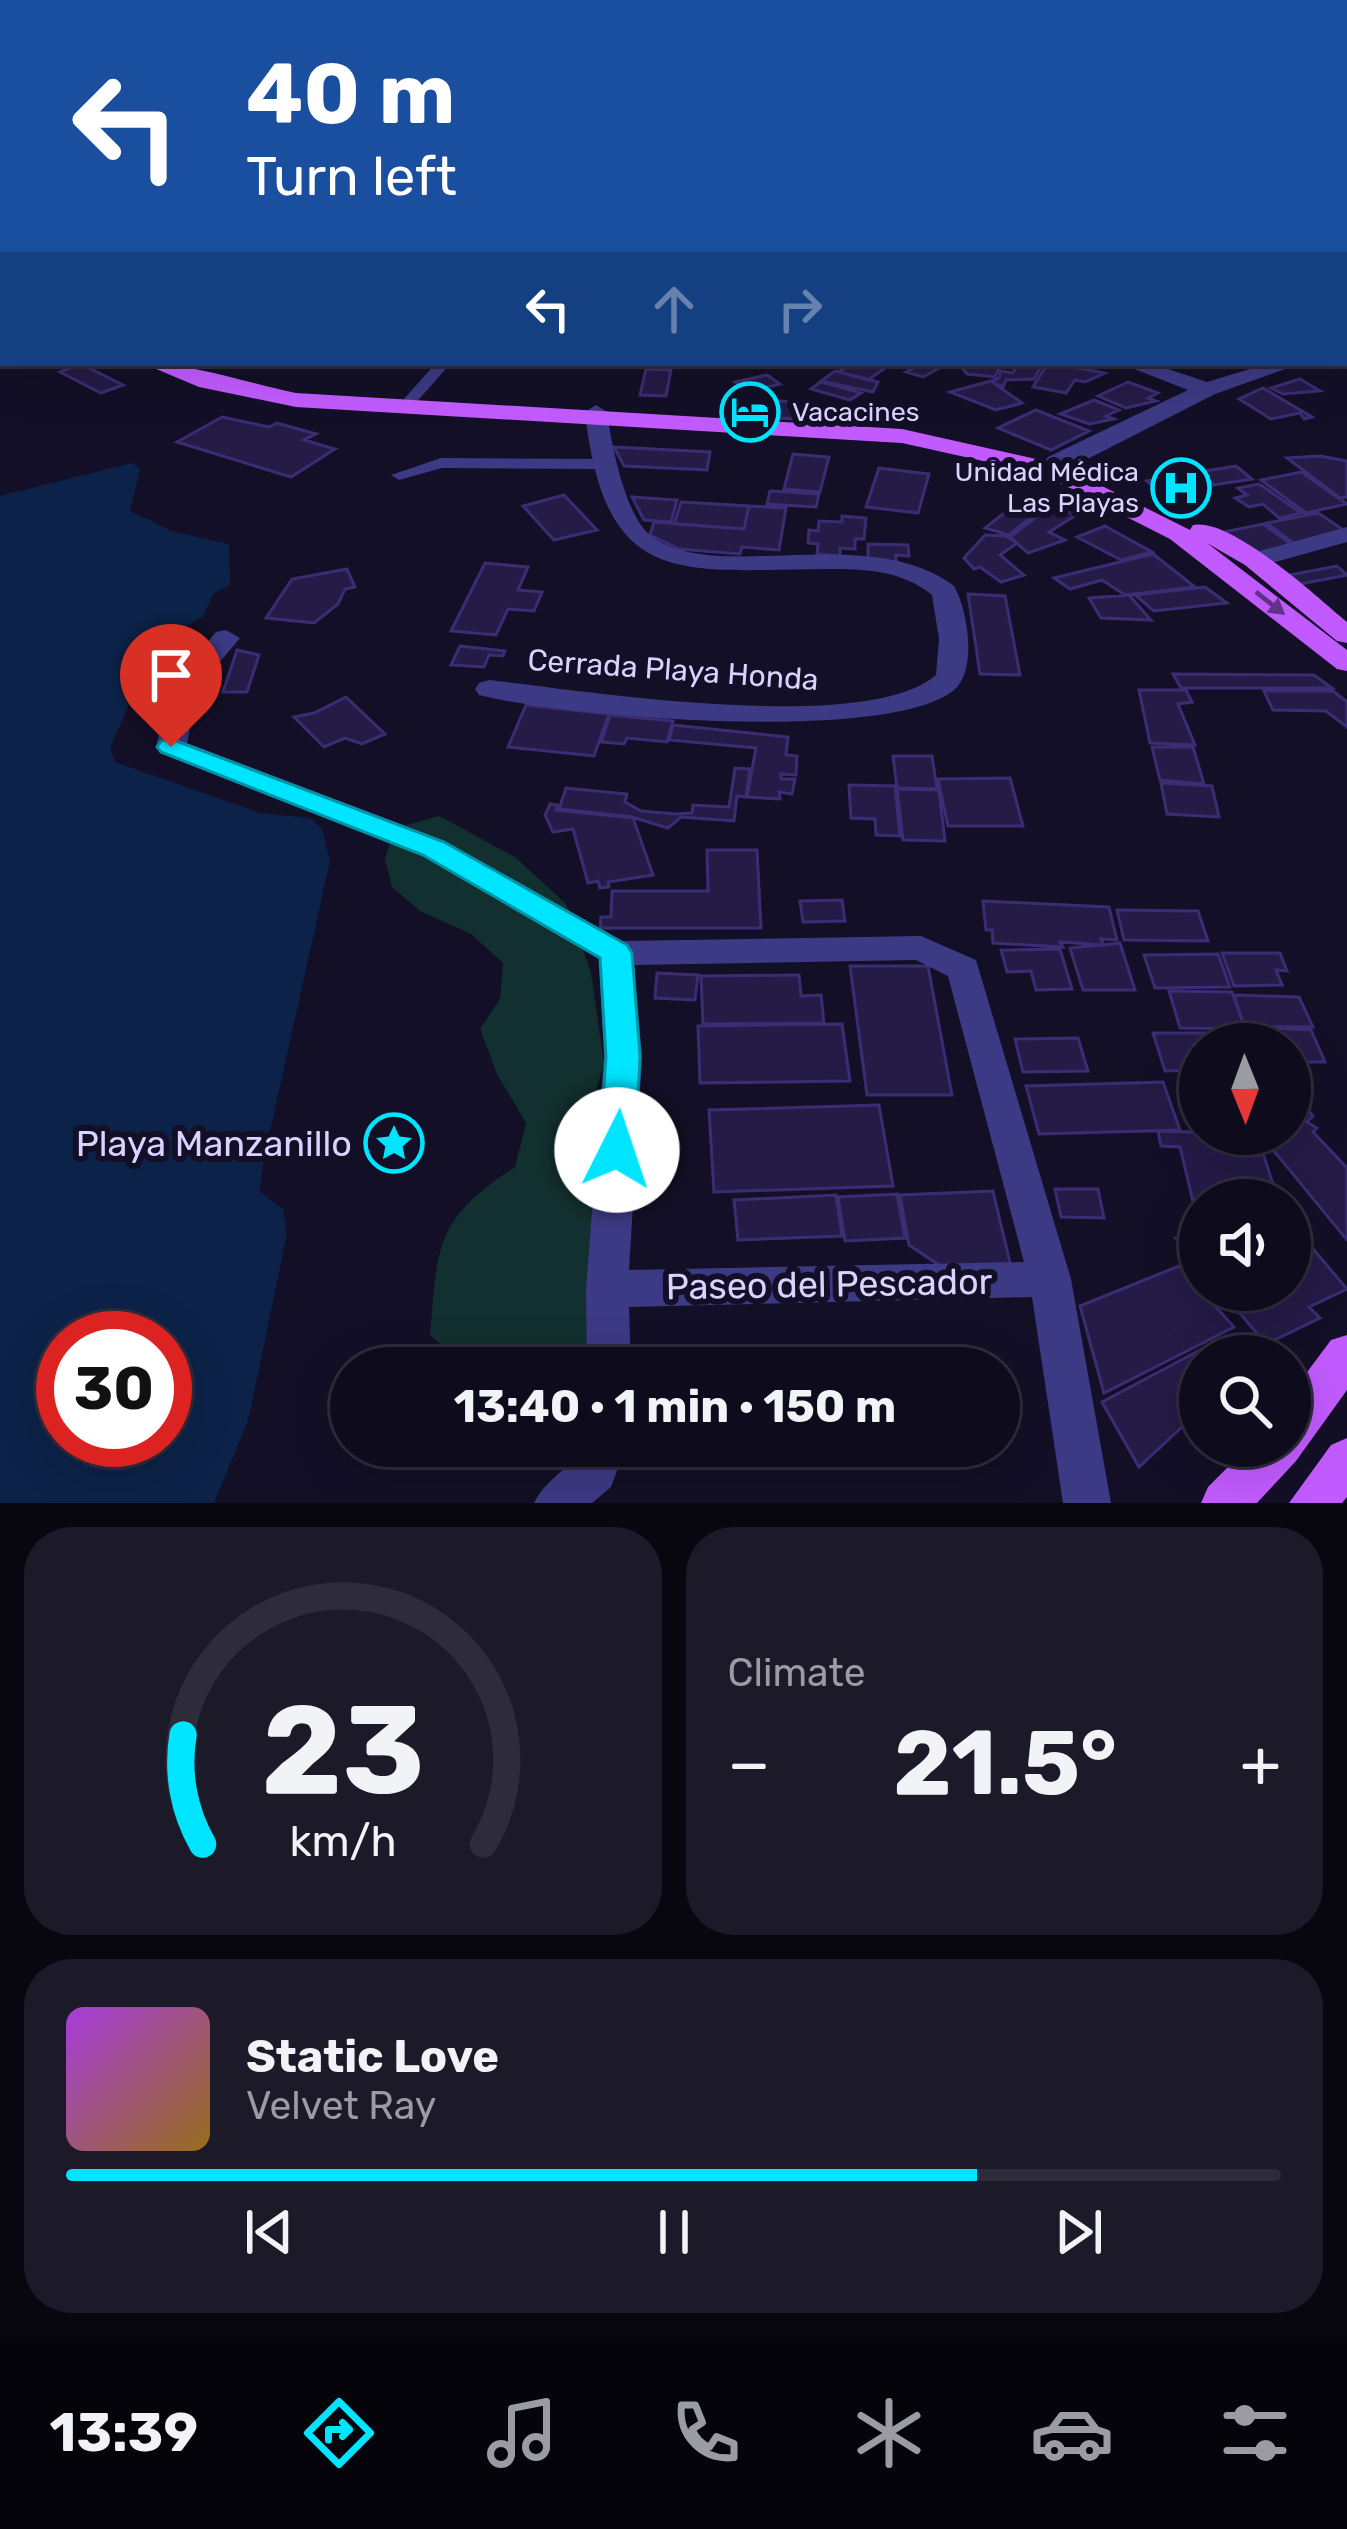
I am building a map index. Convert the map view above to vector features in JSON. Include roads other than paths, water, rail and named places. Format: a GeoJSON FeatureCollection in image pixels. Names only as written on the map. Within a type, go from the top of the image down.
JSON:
{"type":"FeatureCollection","features":[{"type":"Feature","properties":{"kind":"main road"},"geometry":{"type":"LineString","coordinates":[[161,366],[207,382],[296,400],[596,416]]}},
{"type":"Feature","properties":{"kind":"main road"},"geometry":{"type":"LineString","coordinates":[[213,366],[409,402],[902,436],[1053,465],[1143,498],[1254,560],[1346,654]]}},
{"type":"Feature","properties":{"kind":"main road"},"geometry":{"type":"LineString","coordinates":[[1053,465],[1179,534],[1346,654]]}},
{"type":"Feature","properties":{"kind":"main road"},"geometry":{"type":"LineString","coordinates":[[1311,1403],[1347,1354]]}},
{"type":"Feature","properties":{"kind":"main road"},"geometry":{"type":"LineString","coordinates":[[1312,1503],[1347,1460]]}},
{"type":"Feature","properties":{"kind":"main road"},"geometry":{"type":"LineString","coordinates":[[1225,1503],[1260,1467]]}},
{"type":"Feature","properties":{"kind":"street"},"geometry":{"type":"LineString","coordinates":[[1139,366],[1207,389]]}},
{"type":"Feature","properties":{"kind":"street"},"geometry":{"type":"LineString","coordinates":[[1053,465],[1207,389],[1282,366]]}},
{"type":"Feature","properties":{"kind":"street","name":"Cerrada Playa Honda"},"geometry":{"type":"LineString","coordinates":[[489,689],[810,716],[875,711],[912,702],[947,683],[952,670],[948,608],[937,581],[896,567],[660,551],[638,539],[603,464],[596,416]]}},
{"type":"Feature","properties":{"kind":"street"},"geometry":{"type":"LineString","coordinates":[[1254,560],[1347,534]]}},
{"type":"Feature","properties":{"kind":"street"},"geometry":{"type":"LineString","coordinates":[[226,638],[184,686],[171,747],[434,848],[616,953],[921,948],[964,969],[1050,1279],[1087,1503]]}},
{"type":"Feature","properties":{"kind":"street"},"geometry":{"type":"LineString","coordinates":[[609,1347],[608,1288],[623,1057],[616,953]]}},
{"type":"Feature","properties":{"kind":"street","name":"Paseo del Pescador"},"geometry":{"type":"LineString","coordinates":[[608,1288],[1050,1279]]}},
{"type":"Feature","properties":{"kind":"street"},"geometry":{"type":"LineString","coordinates":[[559,1503],[591,1467]]}},
{"type":"Feature","properties":{"kind":"lane"},"geometry":{"type":"LineString","coordinates":[[409,402],[440,366]]}},
{"type":"Feature","properties":{"kind":"lane"},"geometry":{"type":"LineString","coordinates":[[399,475],[441,463],[603,464]]}},
{"type":"Feature","properties":{"kind":"water"},"geometry":{"type":"Polygon","coordinates":[[[132,463],[140,469],[130,511],[172,531],[229,544],[230,585],[213,594],[203,617],[184,627],[156,656],[110,748],[115,762],[260,813],[310,818],[322,829],[330,861],[263,1163],[260,1192],[283,1209],[287,1234],[248,1421],[214,1503],[0,1503],[0,496],[132,463]]]}},
{"type":"Feature","properties":{"kind":"place","name":"Vacacines"},"geometry":{"type":"Point","coordinates":[750,412]}},
{"type":"Feature","properties":{"kind":"place","name":"Unidad Médica Las Playas"},"geometry":{"type":"Point","coordinates":[1181,488]}},
{"type":"Feature","properties":{"kind":"place","name":"Playa Manzanillo"},"geometry":{"type":"Point","coordinates":[394,1143]}}]}
